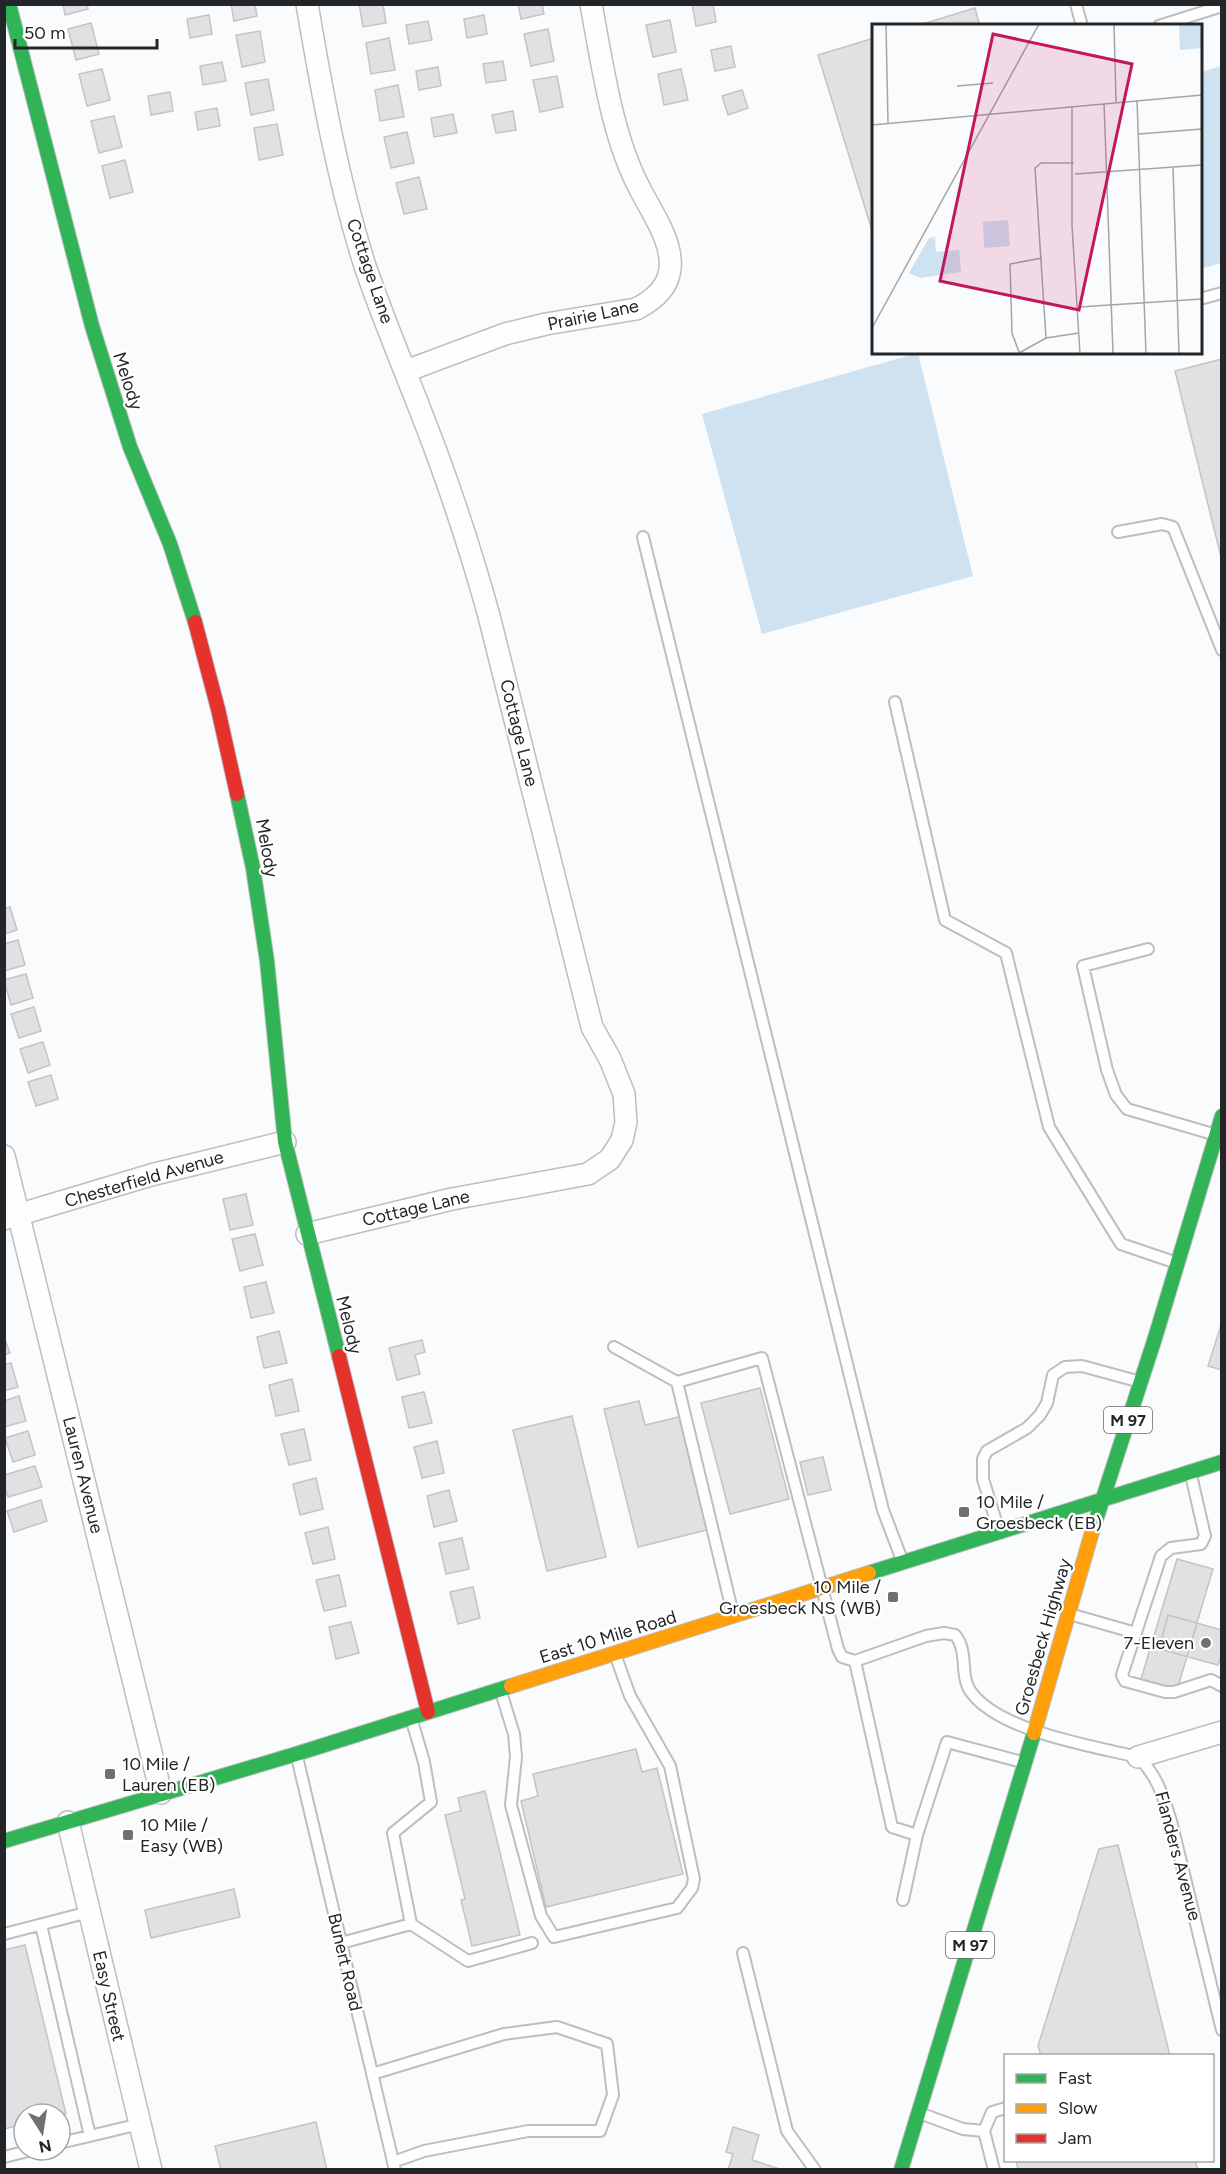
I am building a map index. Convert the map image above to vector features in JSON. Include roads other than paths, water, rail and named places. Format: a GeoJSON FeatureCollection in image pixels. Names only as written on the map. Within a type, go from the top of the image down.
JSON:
{"type":"FeatureCollection","features":[{"type":"Feature","properties":{"kind":"main road","name":"Melody"},"geometry":{"type":"LineString","coordinates":[[9,18],[92,326],[130,447],[171,544],[201,642],[218,709],[253,868],[267,961],[285,1142],[428,1712]]}},
{"type":"Feature","properties":{"kind":"main road","name":"Groesbeck Highway"},"geometry":{"type":"LineString","coordinates":[[902,2169],[1025,1763],[1101,1501],[1219,1135],[1221,1116]]}},
{"type":"Feature","properties":{"kind":"main road","name":"East 10 Mile Road"},"geometry":{"type":"LineString","coordinates":[[4,1841],[296,1754],[1221,1462]]}},
{"type":"Feature","properties":{"kind":"street","name":"Cottage Lane"},"geometry":{"type":"LineString","coordinates":[[307,4],[322,89],[344,189],[365,266],[441,466],[472,557],[489,616],[592,1028],[610,1059],[624,1094],[626,1122],[622,1140],[610,1159],[588,1174],[452,1199],[307,1234]]}},
{"type":"Feature","properties":{"kind":"street","name":"Prairie Lane"},"geometry":{"type":"LineString","coordinates":[[406,371],[505,334],[546,324],[636,309],[649,303],[667,279],[670,269],[666,242],[638,187],[623,149],[602,63],[591,4]]}},
{"type":"Feature","properties":{"kind":"street","name":"Chesterfield Avenue"},"geometry":{"type":"LineString","coordinates":[[12,1217],[151,1174],[285,1142]]}},
{"type":"Feature","properties":{"kind":"street","name":"Lauren Avenue"},"geometry":{"type":"LineString","coordinates":[[4,1156],[12,1217],[161,1793]]}},
{"type":"Feature","properties":{"kind":"street"},"geometry":{"type":"LineString","coordinates":[[1138,1757],[1221,1732]]}},
{"type":"Feature","properties":{"kind":"street","name":"Easy Street"},"geometry":{"type":"LineString","coordinates":[[68,1822],[151,2169]]}},
{"type":"Feature","properties":{"kind":"lane"},"geometry":{"type":"LineString","coordinates":[[1076,4],[1081,24]]}},
{"type":"Feature","properties":{"kind":"lane"},"geometry":{"type":"LineString","coordinates":[[1165,24],[1221,6]]}},
{"type":"Feature","properties":{"kind":"lane"},"geometry":{"type":"LineString","coordinates":[[1202,298],[1221,293]]}},
{"type":"Feature","properties":{"kind":"lane"},"geometry":{"type":"LineString","coordinates":[[1118,532],[1162,524],[1173,527],[1221,650]]}},
{"type":"Feature","properties":{"kind":"lane"},"geometry":{"type":"LineString","coordinates":[[643,537],[883,1510],[903,1563]]}},
{"type":"Feature","properties":{"kind":"lane"},"geometry":{"type":"LineString","coordinates":[[895,702],[945,920],[1006,953],[1049,1127],[1121,1244],[1177,1263]]}},
{"type":"Feature","properties":{"kind":"lane"},"geometry":{"type":"LineString","coordinates":[[1148,949],[1083,966],[1107,1070],[1116,1095],[1127,1109],[1219,1135]]}},
{"type":"Feature","properties":{"kind":"lane"},"geometry":{"type":"LineString","coordinates":[[614,1347],[677,1382],[762,1358],[821,1589],[842,1657],[855,1661],[926,1636],[944,1633],[955,1635],[960,1641],[968,1687],[987,1707],[1034,1732],[1138,1757]]}},
{"type":"Feature","properties":{"kind":"lane"},"geometry":{"type":"LineString","coordinates":[[1000,1532],[983,1479],[983,1459],[987,1451],[1027,1428],[1040,1415],[1047,1403],[1053,1375],[1065,1367],[1082,1366],[1140,1382]]}},
{"type":"Feature","properties":{"kind":"lane"},"geometry":{"type":"LineString","coordinates":[[677,1382],[734,1616]]}},
{"type":"Feature","properties":{"kind":"lane"},"geometry":{"type":"LineString","coordinates":[[1190,1472],[1205,1536],[1201,1544],[1171,1548],[1161,1556],[1122,1675],[1125,1681],[1165,1692],[1174,1692],[1211,1680],[1221,1686]]}},
{"type":"Feature","properties":{"kind":"lane"},"geometry":{"type":"LineString","coordinates":[[1069,1614],[1136,1633]]}},
{"type":"Feature","properties":{"kind":"lane"},"geometry":{"type":"LineString","coordinates":[[500,1689],[514,1734],[516,1757],[512,1805],[541,1916],[554,1937],[677,1908],[692,1888],[694,1879],[670,1767],[630,1696],[615,1654]]}},
{"type":"Feature","properties":{"kind":"lane"},"geometry":{"type":"LineString","coordinates":[[855,1661],[892,1827],[917,1835]]}},
{"type":"Feature","properties":{"kind":"lane"},"geometry":{"type":"LineString","coordinates":[[411,1718],[424,1762],[431,1802],[393,1833],[411,1924],[468,1960],[532,1943]]}},
{"type":"Feature","properties":{"kind":"lane"},"geometry":{"type":"LineString","coordinates":[[903,1900],[917,1835],[947,1742],[1025,1763]]}},
{"type":"Feature","properties":{"kind":"lane","name":"Bunert Road"},"geometry":{"type":"LineString","coordinates":[[296,1754],[394,2166]]}},
{"type":"Feature","properties":{"kind":"lane","name":"Flanders Avenue"},"geometry":{"type":"LineString","coordinates":[[1138,1757],[1150,1768],[1161,1788],[1168,1810],[1221,2030]]}},
{"type":"Feature","properties":{"kind":"lane"},"geometry":{"type":"LineString","coordinates":[[4,1934],[89,1912]]}},
{"type":"Feature","properties":{"kind":"lane"},"geometry":{"type":"LineString","coordinates":[[341,1943],[411,1924]]}},
{"type":"Feature","properties":{"kind":"lane"},"geometry":{"type":"LineString","coordinates":[[41,1925],[90,2136]]}},
{"type":"Feature","properties":{"kind":"lane"},"geometry":{"type":"LineString","coordinates":[[743,1953],[787,2131],[815,2169]]}},
{"type":"Feature","properties":{"kind":"lane"},"geometry":{"type":"LineString","coordinates":[[372,2074],[504,2034],[557,2027],[607,2044],[613,2095],[600,2131],[528,2131],[424,2151],[394,2166]]}},
{"type":"Feature","properties":{"kind":"lane"},"geometry":{"type":"LineString","coordinates":[[994,2169],[984,2131],[992,2112],[1004,2108]]}},
{"type":"Feature","properties":{"kind":"lane"},"geometry":{"type":"LineString","coordinates":[[919,2112],[963,2129],[984,2131]]}},
{"type":"Feature","properties":{"kind":"lane"},"geometry":{"type":"LineString","coordinates":[[72,2140],[140,2124]]}},
{"type":"Feature","properties":{"kind":"place","name":"10 Mile / Groesbeck (EB)"},"geometry":{"type":"Point","coordinates":[964,1512]}},
{"type":"Feature","properties":{"kind":"place","name":"10 Mile / Groesbeck NS (WB)"},"geometry":{"type":"Point","coordinates":[893,1597]}},
{"type":"Feature","properties":{"kind":"place","name":"7-Eleven"},"geometry":{"type":"Point","coordinates":[1206,1643]}},
{"type":"Feature","properties":{"kind":"place","name":"10 Mile / Lauren (EB)"},"geometry":{"type":"Point","coordinates":[110,1774]}},
{"type":"Feature","properties":{"kind":"place","name":"10 Mile / Easy (WB)"},"geometry":{"type":"Point","coordinates":[128,1835]}}]}
